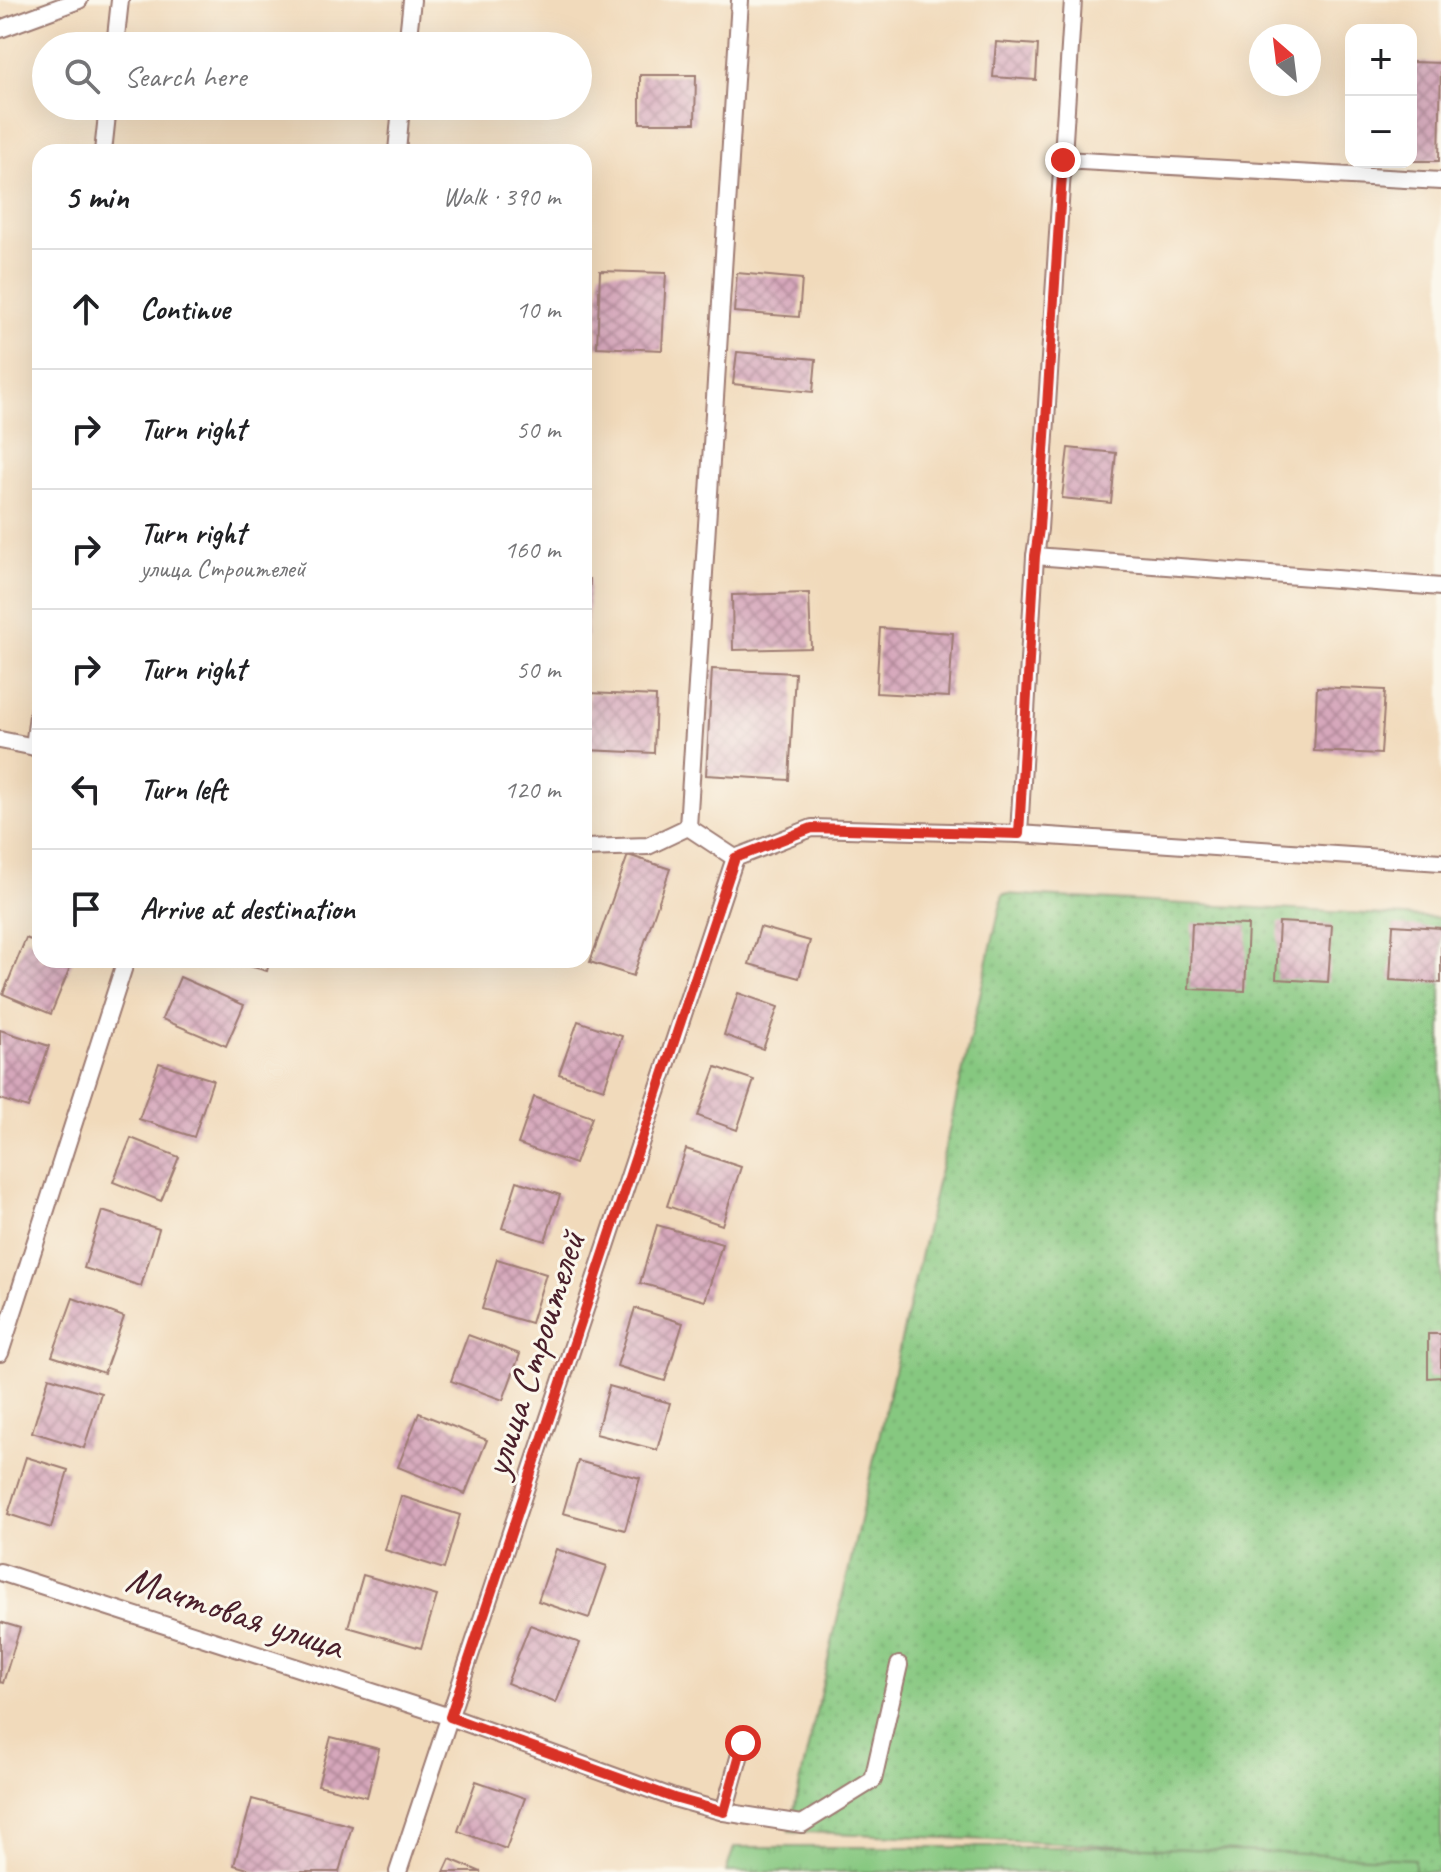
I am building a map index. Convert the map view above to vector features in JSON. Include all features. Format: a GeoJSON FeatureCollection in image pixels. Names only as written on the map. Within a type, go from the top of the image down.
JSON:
{"type":"FeatureCollection","features":[{"type":"Feature","properties":{"kind":"lane"},"geometry":{"type":"LineString","coordinates":[[0,29],[79,0]]}},
{"type":"Feature","properties":{"kind":"lane"},"geometry":{"type":"LineString","coordinates":[[117,32],[120,0]]}},
{"type":"Feature","properties":{"kind":"lane"},"geometry":{"type":"LineString","coordinates":[[409,32],[412,0]]}},
{"type":"Feature","properties":{"kind":"lane"},"geometry":{"type":"LineString","coordinates":[[688,827],[740,0]]}},
{"type":"Feature","properties":{"kind":"lane"},"geometry":{"type":"LineString","coordinates":[[1019,834],[1073,0]]}},
{"type":"Feature","properties":{"kind":"lane"},"geometry":{"type":"LineString","coordinates":[[104,144],[106,120]]}},
{"type":"Feature","properties":{"kind":"lane"},"geometry":{"type":"LineString","coordinates":[[398,144],[400,120]]}},
{"type":"Feature","properties":{"kind":"lane"},"geometry":{"type":"LineString","coordinates":[[1063,160],[1441,181]]}},
{"type":"Feature","properties":{"kind":"lane"},"geometry":{"type":"LineString","coordinates":[[1035,556],[1441,587]]}},
{"type":"Feature","properties":{"kind":"lane"},"geometry":{"type":"LineString","coordinates":[[0,740],[32,747]]}},
{"type":"Feature","properties":{"kind":"lane"},"geometry":{"type":"LineString","coordinates":[[592,848],[648,846],[688,827]]}},
{"type":"Feature","properties":{"kind":"lane"},"geometry":{"type":"LineString","coordinates":[[688,827],[735,858],[812,828],[1019,834],[1441,862]]}},
{"type":"Feature","properties":{"kind":"lane","name":"улица Строителей"},"geometry":{"type":"LineString","coordinates":[[398,1872],[735,858]]}},
{"type":"Feature","properties":{"kind":"lane"},"geometry":{"type":"LineString","coordinates":[[0,1353],[123,968]]}},
{"type":"Feature","properties":{"kind":"lane","name":"Мачтовая улица"},"geometry":{"type":"LineString","coordinates":[[0,1572],[450,1717],[674,1798],[724,1812],[802,1824],[873,1780],[899,1665]]}},
{"type":"Feature","properties":{"kind":"lane"},"geometry":{"type":"LineString","coordinates":[[724,1812],[743,1743]]}},
{"type":"Feature","properties":{"kind":"green space"},"geometry":{"type":"Polygon","coordinates":[[[1003,894],[1441,918],[1441,1872],[1414,1872],[1414,1859],[789,1831],[1003,894]]]}},
{"type":"Feature","properties":{"kind":"green space"},"geometry":{"type":"Polygon","coordinates":[[[734,1847],[1441,1847],[1441,1872],[726,1872],[734,1847]]]}},
{"type":"Feature","properties":{"kind":"building"},"geometry":{"type":"Polygon","coordinates":[[[996,42],[1038,45],[1036,80],[993,77],[996,42]]]}},
{"type":"Feature","properties":{"kind":"building"},"geometry":{"type":"Polygon","coordinates":[[[1417,62],[1441,63],[1439,161],[1417,161],[1417,62]]]}},
{"type":"Feature","properties":{"kind":"building"},"geometry":{"type":"Polygon","coordinates":[[[640,75],[696,75],[695,123],[640,123],[640,75]]]}},
{"type":"Feature","properties":{"kind":"building"},"geometry":{"type":"Polygon","coordinates":[[[600,271],[666,273],[662,350],[597,347],[600,271]]]}},
{"type":"Feature","properties":{"kind":"building"},"geometry":{"type":"Polygon","coordinates":[[[737,273],[802,279],[799,317],[734,312],[737,273]]]}},
{"type":"Feature","properties":{"kind":"building"},"geometry":{"type":"Polygon","coordinates":[[[737,352],[816,359],[813,392],[733,384],[737,352]]]}},
{"type":"Feature","properties":{"kind":"building"},"geometry":{"type":"Polygon","coordinates":[[[1068,448],[1116,453],[1111,503],[1062,498],[1068,448]]]}},
{"type":"Feature","properties":{"kind":"building"},"geometry":{"type":"Polygon","coordinates":[[[809,593],[811,648],[733,650],[732,595],[809,593]]]}},
{"type":"Feature","properties":{"kind":"building"},"geometry":{"type":"Polygon","coordinates":[[[880,628],[953,633],[949,697],[876,693],[880,628]]]}},
{"type":"Feature","properties":{"kind":"building"},"geometry":{"type":"Polygon","coordinates":[[[712,669],[795,673],[789,780],[706,775],[712,669]]]}},
{"type":"Feature","properties":{"kind":"building"},"geometry":{"type":"Polygon","coordinates":[[[1317,687],[1385,690],[1381,754],[1314,751],[1317,687]]]}},
{"type":"Feature","properties":{"kind":"building"},"geometry":{"type":"Polygon","coordinates":[[[592,693],[656,696],[654,753],[592,750],[592,693]]]}},
{"type":"Feature","properties":{"kind":"building"},"geometry":{"type":"Polygon","coordinates":[[[628,855],[670,869],[633,976],[592,963],[628,855]]]}},
{"type":"Feature","properties":{"kind":"building"},"geometry":{"type":"Polygon","coordinates":[[[1279,922],[1332,925],[1328,982],[1276,979],[1279,922]]]}},
{"type":"Feature","properties":{"kind":"building"},"geometry":{"type":"Polygon","coordinates":[[[1192,923],[1248,925],[1245,991],[1189,989],[1192,923]]]}},
{"type":"Feature","properties":{"kind":"building"},"geometry":{"type":"Polygon","coordinates":[[[1393,925],[1441,928],[1441,983],[1390,980],[1393,925]]]}},
{"type":"Feature","properties":{"kind":"building"},"geometry":{"type":"Polygon","coordinates":[[[760,927],[810,941],[799,978],[749,964],[760,927]]]}},
{"type":"Feature","properties":{"kind":"building"},"geometry":{"type":"Polygon","coordinates":[[[26,938],[32,941],[32,968],[70,968],[51,1014],[3,994],[26,938]]]}},
{"type":"Feature","properties":{"kind":"building"},"geometry":{"type":"Polygon","coordinates":[[[180,977],[244,1005],[226,1046],[162,1019],[180,977]]]}},
{"type":"Feature","properties":{"kind":"building"},"geometry":{"type":"Polygon","coordinates":[[[738,993],[778,1007],[763,1049],[724,1035],[738,993]]]}},
{"type":"Feature","properties":{"kind":"building"},"geometry":{"type":"Polygon","coordinates":[[[578,1021],[622,1036],[604,1089],[559,1074],[578,1021]]]}},
{"type":"Feature","properties":{"kind":"building"},"geometry":{"type":"Polygon","coordinates":[[[0,1030],[49,1046],[28,1108],[0,1099],[0,1030]]]}},
{"type":"Feature","properties":{"kind":"building"},"geometry":{"type":"Polygon","coordinates":[[[159,1063],[213,1080],[194,1137],[139,1119],[159,1063]]]}},
{"type":"Feature","properties":{"kind":"building"},"geometry":{"type":"Polygon","coordinates":[[[716,1067],[754,1080],[737,1130],[698,1116],[716,1067]]]}},
{"type":"Feature","properties":{"kind":"building"},"geometry":{"type":"Polygon","coordinates":[[[534,1097],[592,1117],[575,1164],[518,1144],[534,1097]]]}},
{"type":"Feature","properties":{"kind":"building"},"geometry":{"type":"Polygon","coordinates":[[[131,1138],[179,1157],[161,1201],[113,1182],[131,1138]]]}},
{"type":"Feature","properties":{"kind":"building"},"geometry":{"type":"Polygon","coordinates":[[[686,1149],[741,1167],[722,1225],[667,1206],[686,1149]]]}},
{"type":"Feature","properties":{"kind":"building"},"geometry":{"type":"Polygon","coordinates":[[[517,1181],[560,1195],[545,1241],[502,1228],[517,1181]]]}},
{"type":"Feature","properties":{"kind":"building"},"geometry":{"type":"Polygon","coordinates":[[[102,1211],[159,1229],[141,1286],[84,1268],[102,1211]]]}},
{"type":"Feature","properties":{"kind":"building"},"geometry":{"type":"Polygon","coordinates":[[[657,1225],[722,1244],[705,1301],[640,1283],[657,1225]]]}},
{"type":"Feature","properties":{"kind":"building"},"geometry":{"type":"Polygon","coordinates":[[[497,1259],[546,1274],[531,1323],[482,1309],[497,1259]]]}},
{"type":"Feature","properties":{"kind":"building"},"geometry":{"type":"Polygon","coordinates":[[[73,1298],[124,1317],[104,1373],[52,1356],[73,1298]]]}},
{"type":"Feature","properties":{"kind":"building"},"geometry":{"type":"Polygon","coordinates":[[[635,1308],[683,1323],[665,1381],[617,1366],[635,1308]]]}},
{"type":"Feature","properties":{"kind":"building"},"geometry":{"type":"Polygon","coordinates":[[[1428,1334],[1441,1334],[1441,1377],[1428,1378],[1428,1334]]]}},
{"type":"Feature","properties":{"kind":"building"},"geometry":{"type":"Polygon","coordinates":[[[468,1335],[520,1354],[503,1400],[451,1381],[468,1335]]]}},
{"type":"Feature","properties":{"kind":"building"},"geometry":{"type":"Polygon","coordinates":[[[49,1377],[101,1393],[84,1448],[32,1432],[49,1377]]]}},
{"type":"Feature","properties":{"kind":"building"},"geometry":{"type":"Polygon","coordinates":[[[609,1386],[670,1403],[657,1450],[596,1434],[609,1386]]]}},
{"type":"Feature","properties":{"kind":"building"},"geometry":{"type":"Polygon","coordinates":[[[419,1413],[487,1440],[465,1494],[398,1467],[419,1413]]]}},
{"type":"Feature","properties":{"kind":"building"},"geometry":{"type":"Polygon","coordinates":[[[26,1457],[68,1470],[51,1528],[8,1514],[26,1457]]]}},
{"type":"Feature","properties":{"kind":"building"},"geometry":{"type":"Polygon","coordinates":[[[578,1461],[640,1478],[625,1530],[563,1513],[578,1461]]]}},
{"type":"Feature","properties":{"kind":"building"},"geometry":{"type":"Polygon","coordinates":[[[401,1496],[460,1515],[444,1569],[385,1550],[401,1496]]]}},
{"type":"Feature","properties":{"kind":"building"},"geometry":{"type":"Polygon","coordinates":[[[556,1549],[607,1566],[589,1618],[538,1601],[556,1549]]]}},
{"type":"Feature","properties":{"kind":"building"},"geometry":{"type":"Polygon","coordinates":[[[363,1575],[437,1596],[421,1648],[348,1627],[363,1575]]]}},
{"type":"Feature","properties":{"kind":"building"},"geometry":{"type":"Polygon","coordinates":[[[0,1622],[20,1628],[3,1683],[0,1682],[0,1622]]]}},
{"type":"Feature","properties":{"kind":"building"},"geometry":{"type":"Polygon","coordinates":[[[530,1625],[580,1643],[556,1703],[507,1683],[530,1625]]]}},
{"type":"Feature","properties":{"kind":"building"},"geometry":{"type":"Polygon","coordinates":[[[331,1737],[379,1749],[367,1797],[318,1785],[331,1737]]]}},
{"type":"Feature","properties":{"kind":"building"},"geometry":{"type":"Polygon","coordinates":[[[476,1781],[525,1798],[506,1849],[458,1831],[476,1781]]]}},
{"type":"Feature","properties":{"kind":"building"},"geometry":{"type":"Polygon","coordinates":[[[252,1799],[352,1826],[339,1872],[258,1872],[234,1865],[252,1799]]]}},
{"type":"Feature","properties":{"kind":"building"},"geometry":{"type":"Polygon","coordinates":[[[450,1859],[481,1872],[444,1872],[450,1859]]]}},
{"type":"Feature","properties":{"kind":"route"},"geometry":{"type":"LineString","coordinates":[[743,1743],[724,1812],[674,1798],[450,1717],[735,858],[812,828],[1019,834],[1063,160]]}}]}
